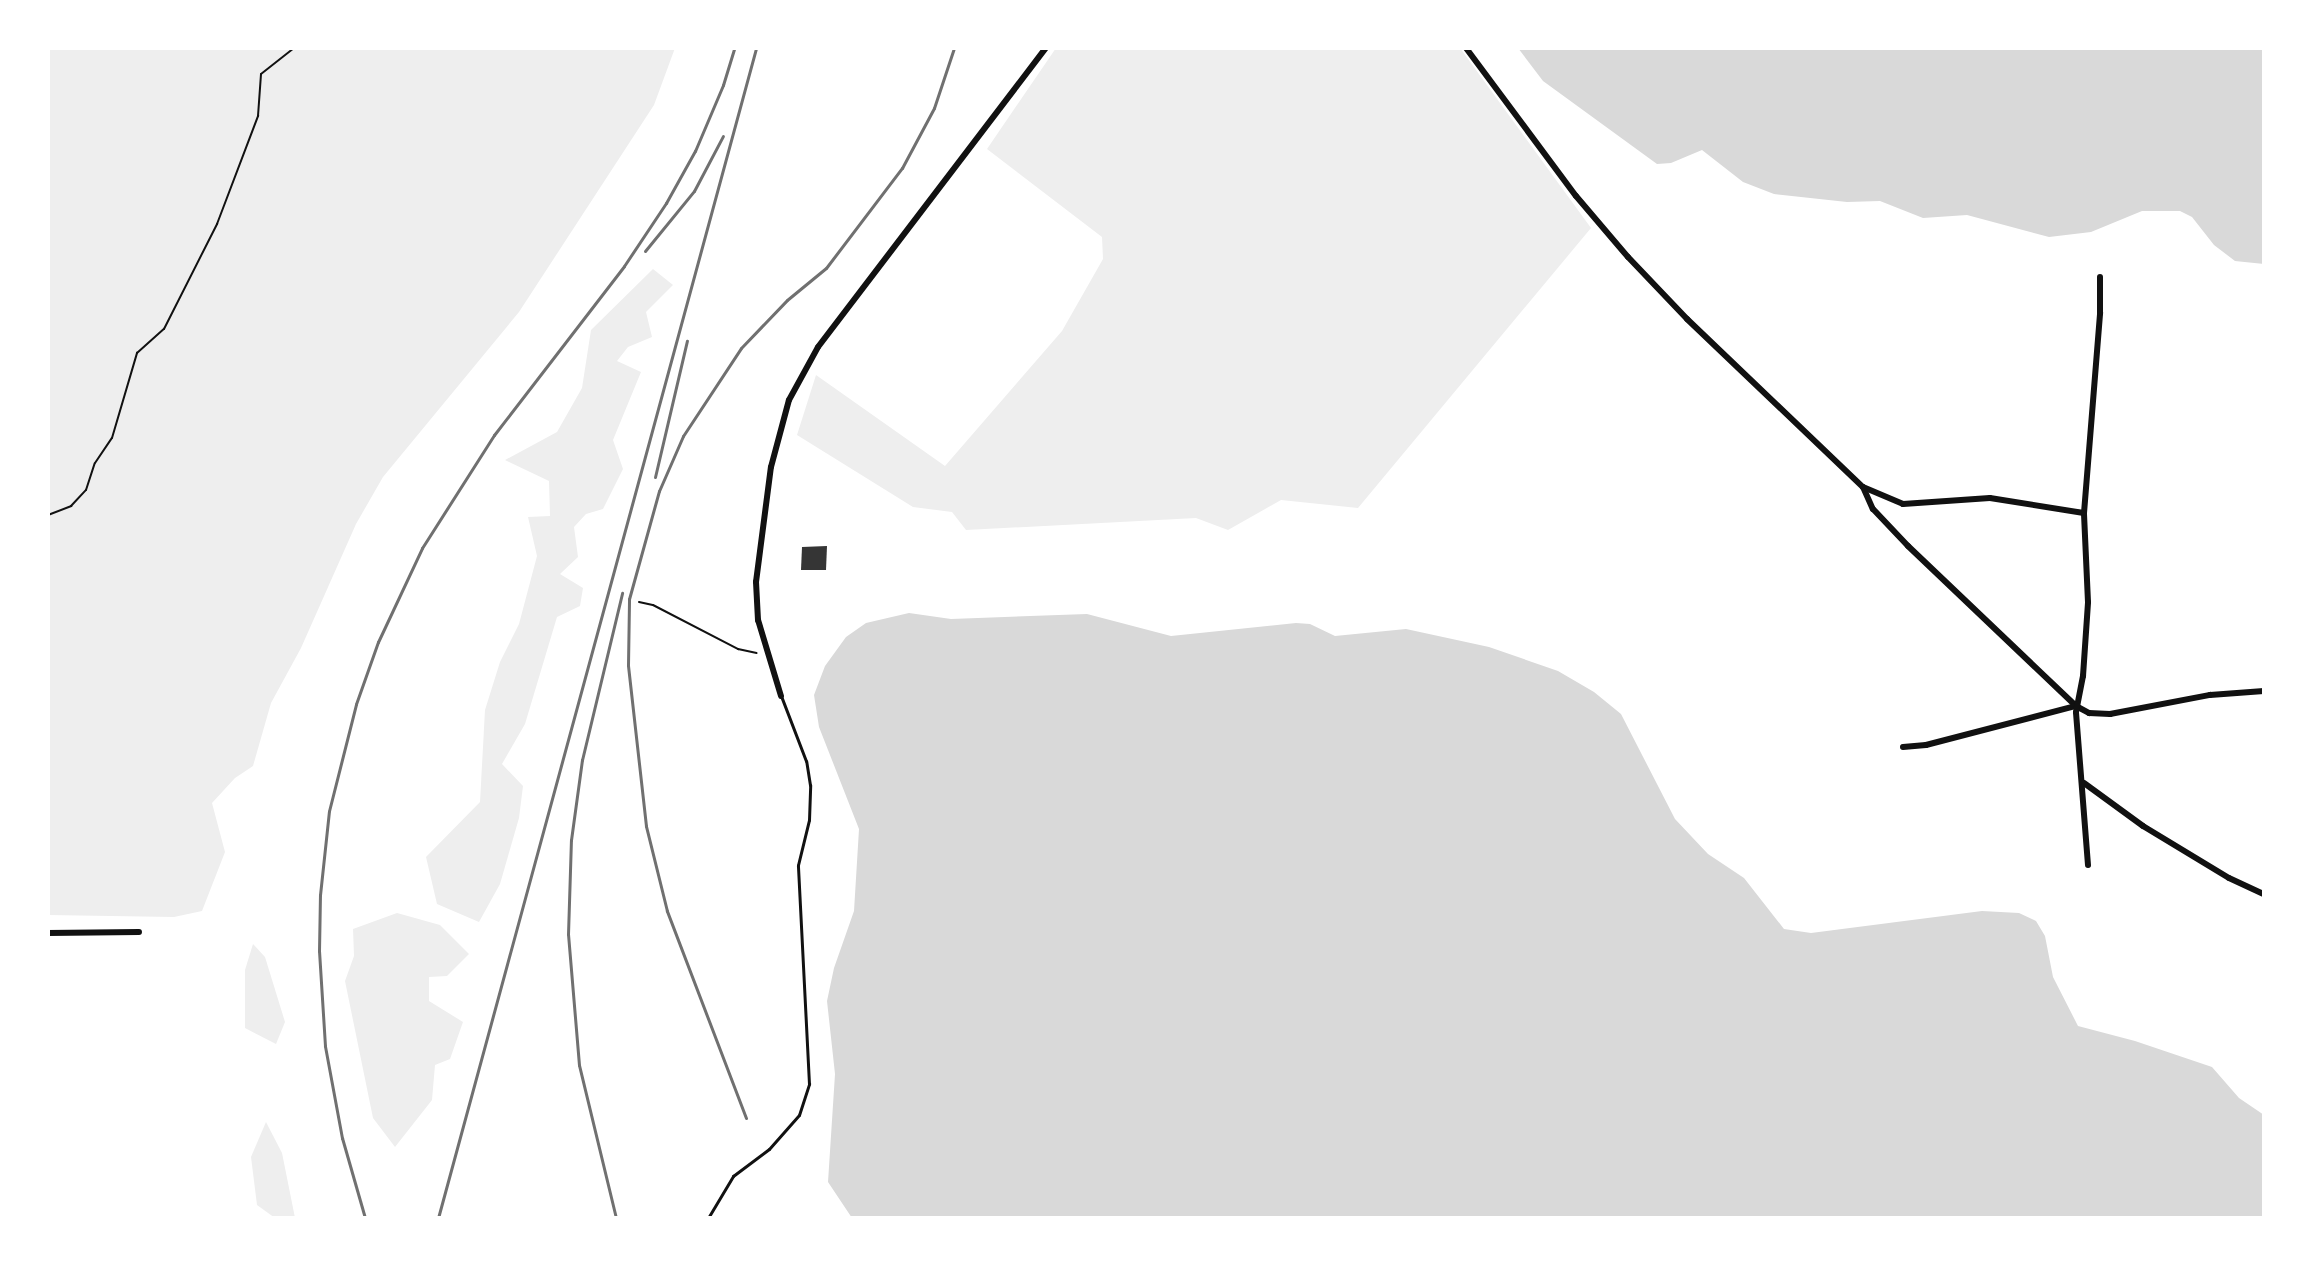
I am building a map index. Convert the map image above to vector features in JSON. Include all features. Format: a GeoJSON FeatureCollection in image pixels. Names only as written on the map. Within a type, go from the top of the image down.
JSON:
{"type":"FeatureCollection","features":[{"type":"Feature","properties":{"kind":"street"},"geometry":{"type":"LineString","coordinates":[[781,696],[755,600],[759,538],[776,445],[797,382],[818,347],[1046,48]]}},
{"type":"Feature","properties":{"kind":"street"},"geometry":{"type":"LineString","coordinates":[[1466,48],[1605,232],[1687,319],[1863,487],[1881,519],[2076,706],[2089,713],[2102,714],[2210,695],[2264,691]]}},
{"type":"Feature","properties":{"kind":"street"},"geometry":{"type":"LineString","coordinates":[[2088,865],[2076,706],[2083,676],[2088,602],[2084,513],[2100,313],[2100,277]]}},
{"type":"Feature","properties":{"kind":"street"},"geometry":{"type":"LineString","coordinates":[[1863,487],[1903,504],[1990,498],[2084,513]]}},
{"type":"Feature","properties":{"kind":"street"},"geometry":{"type":"LineString","coordinates":[[1903,747],[1926,745],[2076,706]]}},
{"type":"Feature","properties":{"kind":"street"},"geometry":{"type":"LineString","coordinates":[[2084,783],[2143,826],[2229,878],[2264,894]]}},
{"type":"Feature","properties":{"kind":"street"},"geometry":{"type":"LineString","coordinates":[[48,933],[139,932]]}},
{"type":"Feature","properties":{"kind":"lane"},"geometry":{"type":"LineString","coordinates":[[708,1218],[733,1176],[769,1149],[799,1115],[809,1084],[798,865],[809,820],[810,785],[806,761],[781,696]]}},
{"type":"Feature","properties":{"kind":"path"},"geometry":{"type":"LineString","coordinates":[[48,515],[71,506],[86,490],[95,463],[112,438],[137,353],[164,329],[217,224],[258,116],[261,74],[294,48]]}},
{"type":"Feature","properties":{"kind":"path"},"geometry":{"type":"LineString","coordinates":[[639,602],[653,605],[747,653],[767,653]]}},
{"type":"Feature","properties":{"kind":"shaded area"},"geometry":{"type":"Polygon","coordinates":[[[48,48],[675,48],[654,105],[519,312],[383,477],[356,524],[301,648],[271,703],[253,766],[235,778],[212,803],[225,852],[202,911],[174,917],[48,915],[48,48]]]}},
{"type":"Feature","properties":{"kind":"shaded area"},"geometry":{"type":"Polygon","coordinates":[[[1056,48],[1460,48],[1591,228],[1358,508],[1281,500],[1228,530],[1196,518],[966,530],[952,512],[913,507],[797,435],[816,375],[945,466],[1062,331],[1103,259],[1102,237],[987,149],[1056,48]]]}},
{"type":"Feature","properties":{"kind":"shaded area"},"geometry":{"type":"Polygon","coordinates":[[[1518,48],[2264,48],[2264,264],[2235,261],[2214,245],[2192,217],[2180,211],[2142,211],[2091,232],[2049,237],[1967,215],[1923,218],[1880,201],[1847,202],[1774,194],[1743,182],[1702,150],[1671,163],[1657,164],[1543,81],[1518,48]]]}},
{"type":"Feature","properties":{"kind":"shaded area"},"geometry":{"type":"Polygon","coordinates":[[[653,269],[673,285],[646,312],[652,337],[628,347],[617,361],[641,372],[613,440],[623,469],[603,509],[586,514],[574,527],[578,557],[560,574],[583,588],[580,606],[557,617],[525,724],[502,764],[523,786],[519,818],[500,884],[479,922],[437,904],[426,857],[480,802],[485,710],[500,662],[519,624],[537,556],[528,517],[550,516],[549,481],[505,460],[557,432],[582,388],[591,330],[653,269]]]}},
{"type":"Feature","properties":{"kind":"shaded area"},"geometry":{"type":"Polygon","coordinates":[[[909,613],[951,619],[1087,614],[1171,636],[1296,623],[1310,624],[1335,636],[1406,629],[1489,647],[1558,671],[1594,692],[1621,714],[1675,819],[1708,854],[1744,878],[1784,929],[1811,933],[1982,911],[2019,913],[2036,921],[2045,936],[2053,977],[2078,1026],[2212,1067],[2239,1098],[2264,1115],[2264,1218],[852,1218],[828,1182],[835,1074],[827,1001],[834,968],[854,911],[859,829],[819,727],[814,695],[825,666],[846,637],[866,623],[909,613]]]}},
{"type":"Feature","properties":{"kind":"shaded area"},"geometry":{"type":"Polygon","coordinates":[[[397,913],[440,925],[469,954],[447,976],[429,977],[429,1001],[463,1022],[450,1059],[435,1065],[432,1100],[395,1147],[373,1118],[345,981],[354,956],[353,929],[397,913]]]}},
{"type":"Feature","properties":{"kind":"shaded area"},"geometry":{"type":"Polygon","coordinates":[[[253,944],[265,957],[285,1022],[276,1044],[245,1028],[245,970],[253,944]]]}},
{"type":"Feature","properties":{"kind":"shaded area"},"geometry":{"type":"Polygon","coordinates":[[[266,1122],[282,1153],[295,1218],[275,1218],[257,1205],[251,1157],[266,1122]]]}},
{"type":"Feature","properties":{"kind":"building"},"geometry":{"type":"Polygon","coordinates":[[[827,546],[826,570],[801,570],[802,547],[827,546]]]}},
{"type":"Feature","properties":{"kind":"railway"},"geometry":{"type":"LineString","coordinates":[[365,1218],[342,1138],[325,1046],[319,951],[320,895],[329,811],[356,704],[378,642],[422,548],[494,435],[624,266],[666,203],[695,151],[723,85],[734,48]]}},
{"type":"Feature","properties":{"kind":"railway"},"geometry":{"type":"LineString","coordinates":[[438,1218],[756,48]]}},
{"type":"Feature","properties":{"kind":"railway"},"geometry":{"type":"LineString","coordinates":[[746,1118],[667,911],[646,826],[628,665],[629,599],[659,491],[683,436],[741,348],[787,300],[826,268],[902,168],[934,108],[954,48]]}},
{"type":"Feature","properties":{"kind":"railway"},"geometry":{"type":"LineString","coordinates":[[645,251],[694,191],[723,136]]}},
{"type":"Feature","properties":{"kind":"railway"},"geometry":{"type":"LineString","coordinates":[[655,477],[687,341]]}},
{"type":"Feature","properties":{"kind":"railway"},"geometry":{"type":"LineString","coordinates":[[616,1218],[579,1065],[568,934],[571,840],[582,760],[622,593]]}}]}
